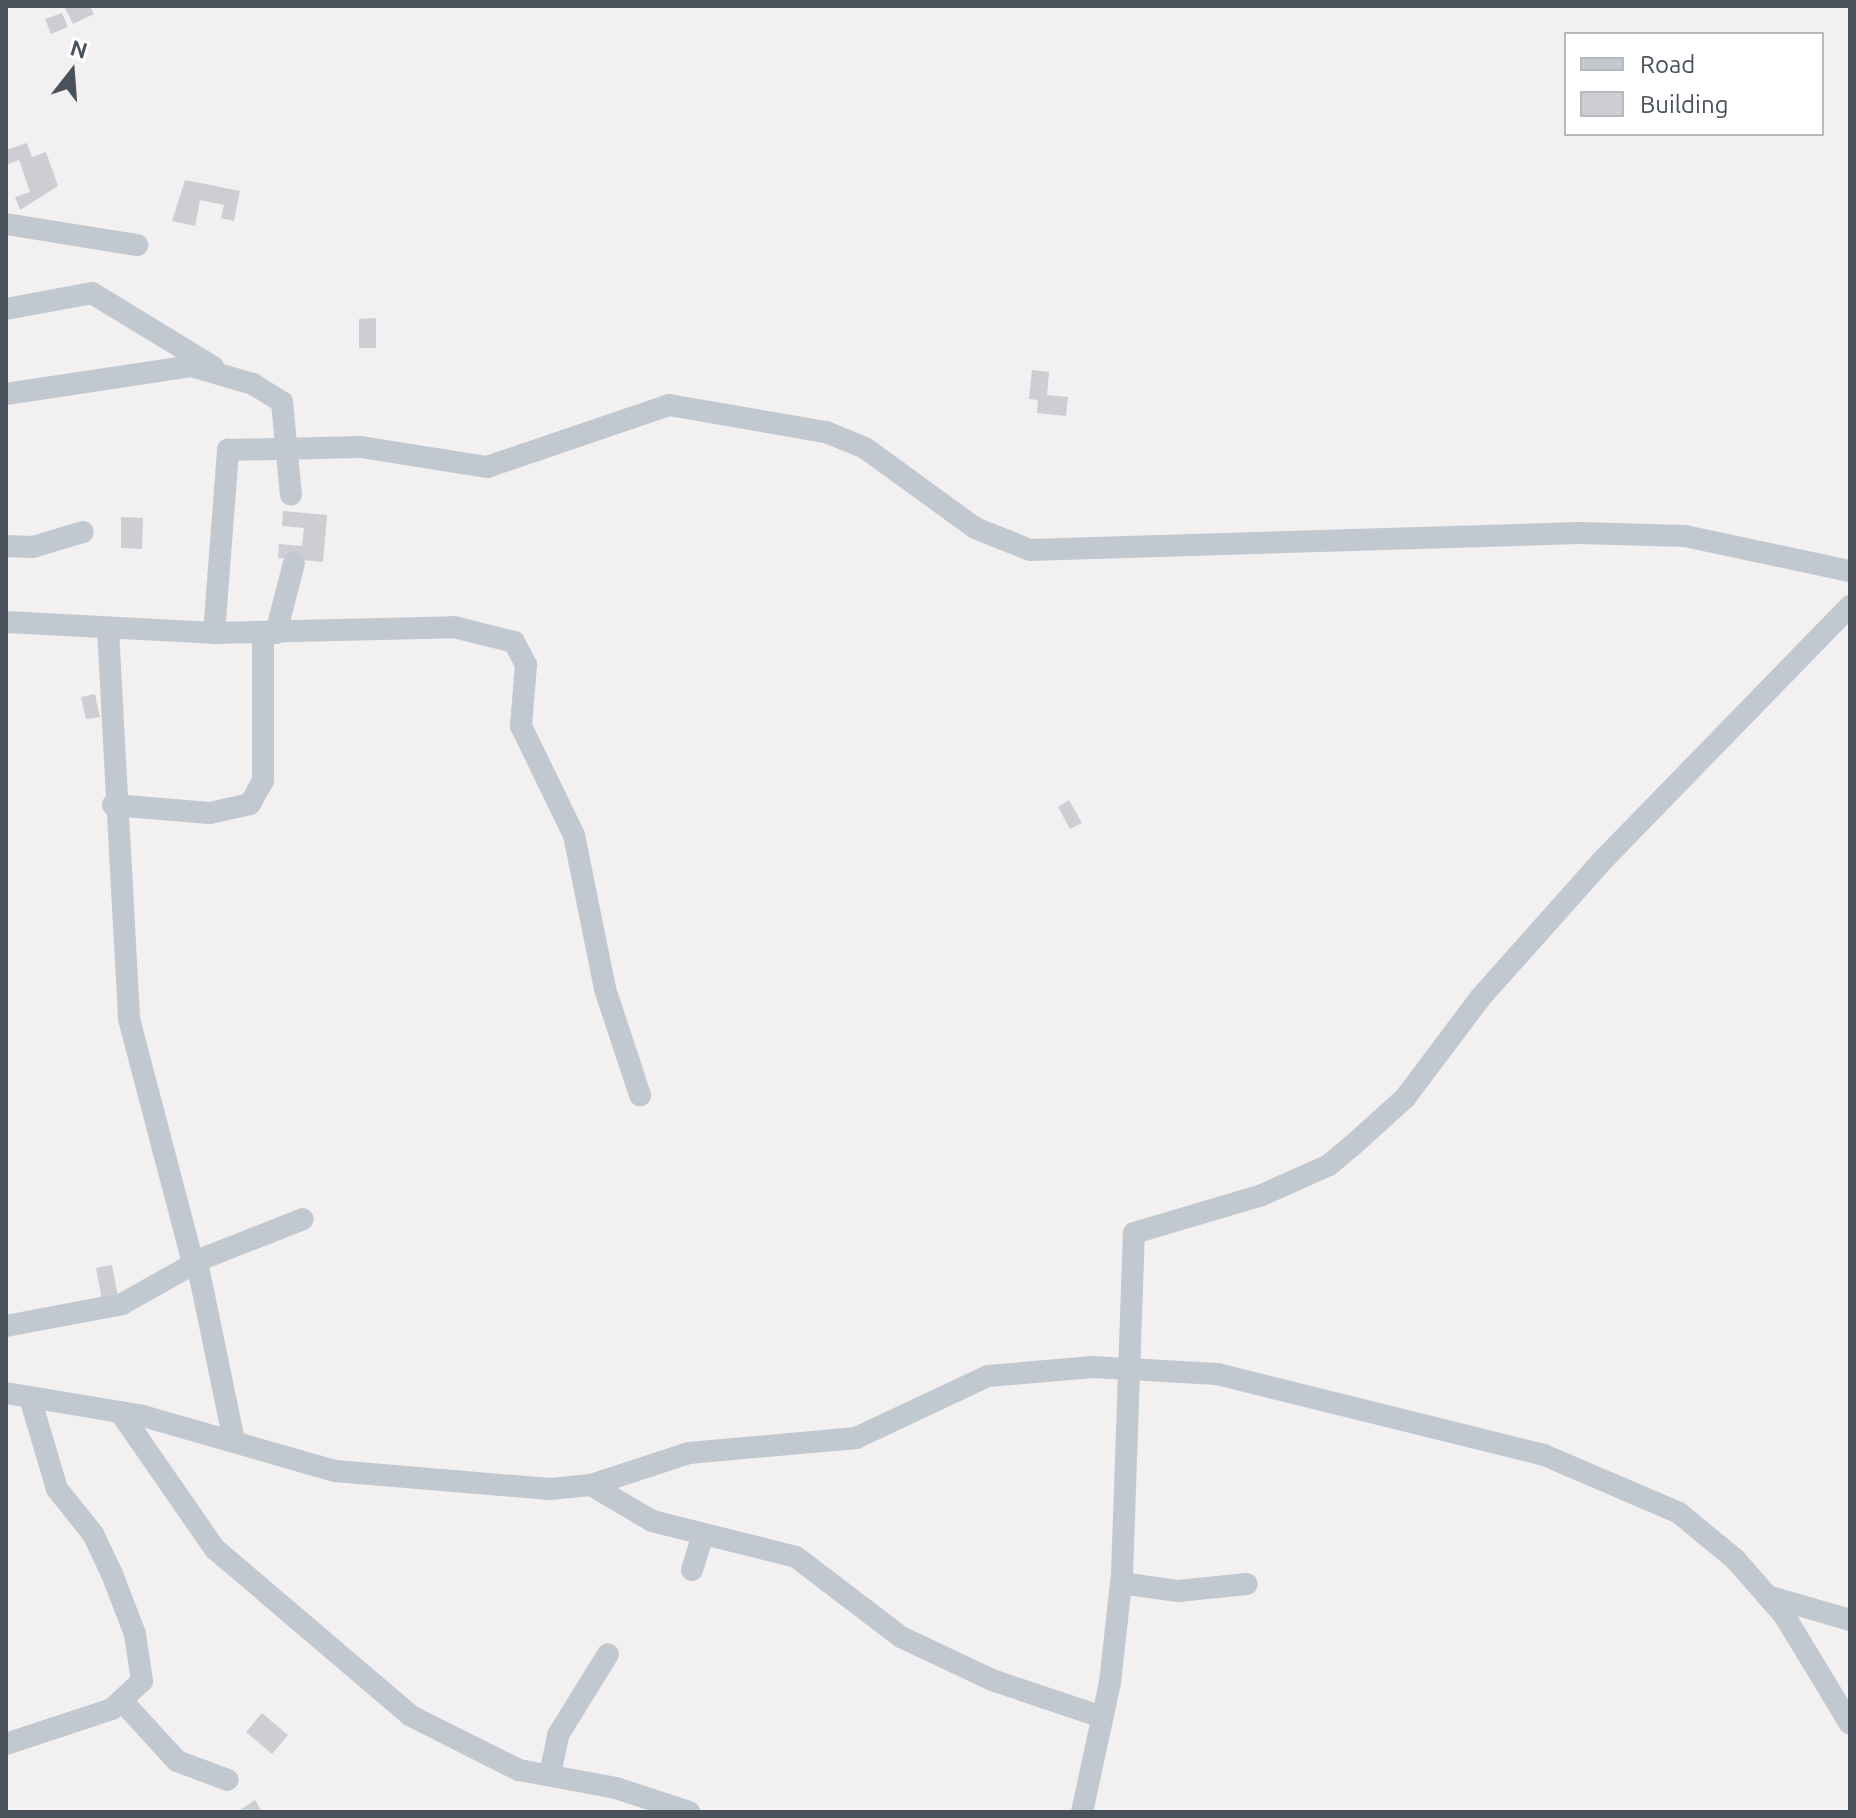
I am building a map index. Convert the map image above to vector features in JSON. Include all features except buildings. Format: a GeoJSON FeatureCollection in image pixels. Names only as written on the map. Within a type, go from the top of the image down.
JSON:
{"type":"FeatureCollection","features":[{"type":"Feature","properties":{"kind":"street"},"geometry":{"type":"LineString","coordinates":[[6,224],[137,245]]}},
{"type":"Feature","properties":{"kind":"street"},"geometry":{"type":"LineString","coordinates":[[6,309],[92,293],[224,375],[282,402],[291,495]]}},
{"type":"Feature","properties":{"kind":"street"},"geometry":{"type":"LineString","coordinates":[[6,394],[191,366],[224,375]]}},
{"type":"Feature","properties":{"kind":"street"},"geometry":{"type":"LineString","coordinates":[[214,633],[225,455],[234,447],[400,450],[487,467],[669,405],[826,432],[865,448],[975,528],[1030,550],[1579,533],[1685,536],[1850,571]]}},
{"type":"Feature","properties":{"kind":"street"},"geometry":{"type":"LineString","coordinates":[[6,546],[33,547],[83,532]]}},
{"type":"Feature","properties":{"kind":"street"},"geometry":{"type":"LineString","coordinates":[[113,805],[210,813],[250,804],[263,781],[269,633],[294,563]]}},
{"type":"Feature","properties":{"kind":"street"},"geometry":{"type":"LineString","coordinates":[[1082,1812],[1102,1717],[1121,1583],[1134,1233],[1262,1195],[1329,1165],[1352,1146],[1405,1098],[1581,883],[1850,606]]}},
{"type":"Feature","properties":{"kind":"street"},"geometry":{"type":"LineString","coordinates":[[6,622],[108,630],[214,633],[454,627],[514,642],[526,665],[521,726],[574,835],[605,989],[640,1095]]}},
{"type":"Feature","properties":{"kind":"street"},"geometry":{"type":"LineString","coordinates":[[108,630],[113,805],[129,1019],[195,1262],[234,1441]]}},
{"type":"Feature","properties":{"kind":"street"},"geometry":{"type":"LineString","coordinates":[[6,1326],[122,1304],[195,1262],[303,1219]]}},
{"type":"Feature","properties":{"kind":"street"},"geometry":{"type":"LineString","coordinates":[[6,1393],[31,1401],[120,1412],[361,1475],[550,1489],[591,1485],[689,1453],[856,1438],[988,1376],[1131,1368],[1217,1374],[1544,1455],[1679,1513],[1766,1596],[1850,1724]]}},
{"type":"Feature","properties":{"kind":"street"},"geometry":{"type":"LineString","coordinates":[[6,1744],[123,1702],[142,1681],[135,1634],[93,1534],[57,1489],[31,1401]]}},
{"type":"Feature","properties":{"kind":"street"},"geometry":{"type":"LineString","coordinates":[[120,1412],[215,1549],[411,1716],[480,1754],[689,1812]]}},
{"type":"Feature","properties":{"kind":"street"},"geometry":{"type":"LineString","coordinates":[[591,1485],[652,1521],[796,1557],[901,1637],[992,1680],[1102,1717]]}},
{"type":"Feature","properties":{"kind":"street"},"geometry":{"type":"LineString","coordinates":[[692,1570],[703,1534]]}},
{"type":"Feature","properties":{"kind":"street"},"geometry":{"type":"LineString","coordinates":[[1121,1583],[1178,1591],[1247,1584]]}},
{"type":"Feature","properties":{"kind":"street"},"geometry":{"type":"LineString","coordinates":[[1766,1596],[1850,1620]]}},
{"type":"Feature","properties":{"kind":"street"},"geometry":{"type":"LineString","coordinates":[[550,1774],[558,1735],[608,1654]]}},
{"type":"Feature","properties":{"kind":"street"},"geometry":{"type":"LineString","coordinates":[[123,1702],[177,1761],[228,1780]]}}]}
